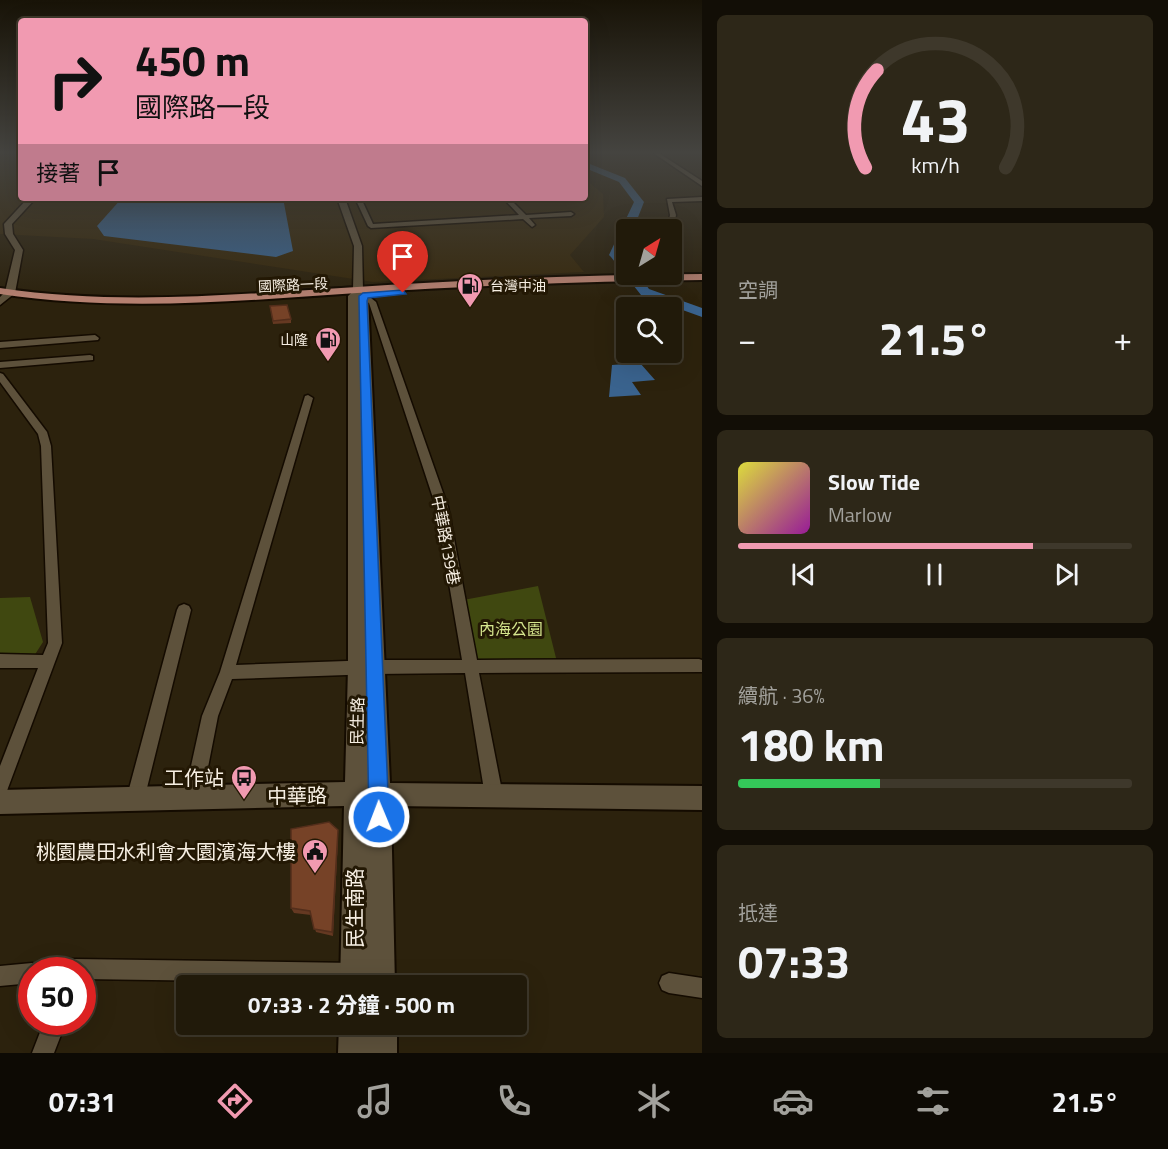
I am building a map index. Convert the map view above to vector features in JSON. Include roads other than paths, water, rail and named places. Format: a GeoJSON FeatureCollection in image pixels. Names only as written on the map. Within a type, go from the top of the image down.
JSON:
{"type":"FeatureCollection","features":[{"type":"Feature","properties":{"kind":"main road"},"geometry":{"type":"LineString","coordinates":[[682,278],[702,277]]}},
{"type":"Feature","properties":{"kind":"main road","name":"國際路一段"},"geometry":{"type":"LineString","coordinates":[[3,297],[127,309],[616,279]]}},
{"type":"Feature","properties":{"kind":"main road"},"geometry":{"type":"LineString","coordinates":[[682,280],[702,282]]}},
{"type":"Feature","properties":{"kind":"main road","name":"民生路"},"geometry":{"type":"LineString","coordinates":[[358,294],[367,794]]}},
{"type":"Feature","properties":{"kind":"main road","name":"中華路"},"geometry":{"type":"LineString","coordinates":[[0,802],[367,794],[702,798]]}},
{"type":"Feature","properties":{"kind":"main road","name":"民生南路"},"geometry":{"type":"LineString","coordinates":[[354,975],[367,794]]}},
{"type":"Feature","properties":{"kind":"main road","name":"民生南路"},"geometry":{"type":"LineString","coordinates":[[367,794],[381,975]]}},
{"type":"Feature","properties":{"kind":"main road"},"geometry":{"type":"LineString","coordinates":[[353,1053],[354,1035]]}},
{"type":"Feature","properties":{"kind":"main road"},"geometry":{"type":"LineString","coordinates":[[382,1035],[382,1053]]}},
{"type":"Feature","properties":{"kind":"street"},"geometry":{"type":"LineString","coordinates":[[3,297],[19,250],[9,234],[8,224],[29,201]]}},
{"type":"Feature","properties":{"kind":"street","name":"民生路"},"geometry":{"type":"LineString","coordinates":[[343,201],[358,246],[358,294]]}},
{"type":"Feature","properties":{"kind":"street"},"geometry":{"type":"LineString","coordinates":[[359,201],[371,226]]}},
{"type":"Feature","properties":{"kind":"street"},"geometry":{"type":"LineString","coordinates":[[509,201],[532,225]]}},
{"type":"Feature","properties":{"kind":"street"},"geometry":{"type":"LineString","coordinates":[[669,201],[672,219]]}},
{"type":"Feature","properties":{"kind":"street"},"geometry":{"type":"LineString","coordinates":[[353,227],[571,214]]}},
{"type":"Feature","properties":{"kind":"street","name":"中華路139巷"},"geometry":{"type":"LineString","coordinates":[[358,294],[372,302],[442,507],[468,666],[494,796]]}},
{"type":"Feature","properties":{"kind":"street"},"geometry":{"type":"LineString","coordinates":[[0,345],[95,338]]}},
{"type":"Feature","properties":{"kind":"street"},"geometry":{"type":"LineString","coordinates":[[0,365],[90,358]]}},
{"type":"Feature","properties":{"kind":"street"},"geometry":{"type":"LineString","coordinates":[[0,376],[43,434],[46,446],[55,644],[0,788]]}},
{"type":"Feature","properties":{"kind":"street"},"geometry":{"type":"LineString","coordinates":[[193,798],[210,716],[227,672],[308,398]]}},
{"type":"Feature","properties":{"kind":"street"},"geometry":{"type":"LineString","coordinates":[[135,800],[184,610]]}},
{"type":"Feature","properties":{"kind":"street"},"geometry":{"type":"LineString","coordinates":[[0,661],[48,662]]}},
{"type":"Feature","properties":{"kind":"street"},"geometry":{"type":"LineString","coordinates":[[227,672],[468,666],[699,666]]}},
{"type":"Feature","properties":{"kind":"street"},"geometry":{"type":"LineString","coordinates":[[96,971],[227,975]]}},
{"type":"Feature","properties":{"kind":"street"},"geometry":{"type":"LineString","coordinates":[[0,976],[18,974]]}},
{"type":"Feature","properties":{"kind":"street"},"geometry":{"type":"LineString","coordinates":[[669,983],[702,988]]}},
{"type":"Feature","properties":{"kind":"street"},"geometry":{"type":"LineString","coordinates":[[44,1053],[50,1035]]}},
{"type":"Feature","properties":{"kind":"water"},"geometry":{"type":"Polygon","coordinates":[[[119,201],[284,201],[293,251],[276,257],[104,236],[97,226],[119,201]]]}},
{"type":"Feature","properties":{"kind":"water"},"geometry":{"type":"Polygon","coordinates":[[[640,363],[655,380],[632,382],[641,395],[609,397],[612,365],[640,363]]]}},
{"type":"Feature","properties":{"kind":"waterway"},"geometry":{"type":"LineString","coordinates":[[632,219],[638,201]]}},
{"type":"Feature","properties":{"kind":"waterway"},"geometry":{"type":"LineString","coordinates":[[640,285],[645,292],[702,313]]}},
{"type":"Feature","properties":{"kind":"place","name":"台灣中油"},"geometry":{"type":"Point","coordinates":[470,309]}},
{"type":"Feature","properties":{"kind":"place","name":"山隆"},"geometry":{"type":"Point","coordinates":[328,363]}},
{"type":"Feature","properties":{"kind":"place","name":"工作站"},"geometry":{"type":"Point","coordinates":[244,801]}},
{"type":"Feature","properties":{"kind":"place","name":"桃園農田水利會大園濱海大樓"},"geometry":{"type":"Point","coordinates":[315,875]}},
{"type":"Feature","properties":{"kind":"park label","name":"內海公園"},"geometry":{"type":"Point","coordinates":[511,629]}}]}
